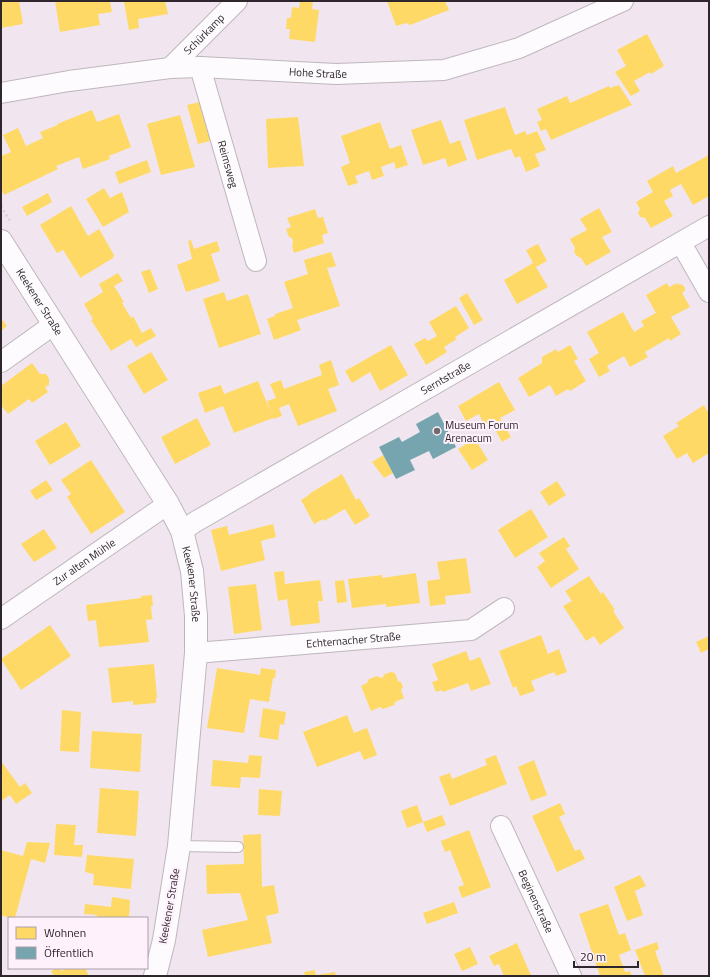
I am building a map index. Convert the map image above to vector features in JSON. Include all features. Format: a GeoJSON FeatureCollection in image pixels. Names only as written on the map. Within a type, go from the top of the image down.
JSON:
{"type":"FeatureCollection","features":[{"type":"Feature","properties":{"kind":"main road","name":"Keekener Straße"},"geometry":{"type":"LineString","coordinates":[[7,233],[53,324],[168,504],[182,531],[192,571],[196,616],[196,653],[179,846],[164,940],[155,976]]}},
{"type":"Feature","properties":{"kind":"street","name":"Schürkamp"},"geometry":{"type":"LineString","coordinates":[[170,68],[237,1]]}},
{"type":"Feature","properties":{"kind":"street","name":"Hohe Straße"},"geometry":{"type":"LineString","coordinates":[[1,93],[69,81],[170,68],[200,67],[336,74],[444,70],[519,48],[623,1]]}},
{"type":"Feature","properties":{"kind":"street","name":"Reimsweg"},"geometry":{"type":"LineString","coordinates":[[200,67],[256,261]]}},
{"type":"Feature","properties":{"kind":"street","name":"Serntstraße"},"geometry":{"type":"LineString","coordinates":[[182,531],[201,518],[709,226]]}},
{"type":"Feature","properties":{"kind":"street"},"geometry":{"type":"LineString","coordinates":[[680,242],[709,292]]}},
{"type":"Feature","properties":{"kind":"street"},"geometry":{"type":"LineString","coordinates":[[1,362],[53,324]]}},
{"type":"Feature","properties":{"kind":"street","name":"Zur alten Mühle"},"geometry":{"type":"LineString","coordinates":[[1,620],[168,504]]}},
{"type":"Feature","properties":{"kind":"street","name":"Echternacher Straße"},"geometry":{"type":"LineString","coordinates":[[196,653],[471,630],[504,608]]}},
{"type":"Feature","properties":{"kind":"street","name":"Beginenstraße"},"geometry":{"type":"LineString","coordinates":[[501,826],[571,976]]}},
{"type":"Feature","properties":{"kind":"lane"},"geometry":{"type":"LineString","coordinates":[[179,846],[238,847]]}},
{"type":"Feature","properties":{"kind":"path"},"geometry":{"type":"LineString","coordinates":[[1,206],[7,233]]}},
{"type":"Feature","properties":{"kind":"building: Wohnen"},"geometry":{"type":"Polygon","coordinates":[[[1,1],[19,1],[23,24],[1,28],[1,1]]]}},
{"type":"Feature","properties":{"kind":"building: Wohnen"},"geometry":{"type":"Polygon","coordinates":[[[55,1],[110,1],[112,12],[98,14],[100,25],[60,32],[55,1]]]}},
{"type":"Feature","properties":{"kind":"building: Wohnen"},"geometry":{"type":"Polygon","coordinates":[[[165,1],[168,14],[138,19],[139,28],[129,30],[124,2],[165,1]]]}},
{"type":"Feature","properties":{"kind":"building: Wohnen"},"geometry":{"type":"Polygon","coordinates":[[[300,1],[313,1],[312,9],[319,10],[315,42],[289,39],[290,29],[286,29],[287,18],[291,18],[292,7],[299,8],[300,1]]]}},
{"type":"Feature","properties":{"kind":"building: Wohnen"},"geometry":{"type":"Polygon","coordinates":[[[387,1],[445,1],[449,10],[410,25],[406,23],[396,26],[387,1]]]}},
{"type":"Feature","properties":{"kind":"building: Wohnen"},"geometry":{"type":"Polygon","coordinates":[[[647,34],[664,66],[651,74],[650,72],[634,81],[640,91],[631,96],[615,72],[626,66],[617,50],[647,34]]]}},
{"type":"Feature","properties":{"kind":"building: Wohnen"},"geometry":{"type":"Polygon","coordinates":[[[619,85],[632,105],[551,140],[546,129],[541,131],[537,122],[542,120],[537,109],[567,96],[570,103],[609,86],[610,88],[619,85]]]}},
{"type":"Feature","properties":{"kind":"building: Wohnen"},"geometry":{"type":"Polygon","coordinates":[[[204,101],[214,140],[198,144],[187,105],[204,101]]]}},
{"type":"Feature","properties":{"kind":"building: Wohnen"},"geometry":{"type":"Polygon","coordinates":[[[505,107],[515,135],[525,131],[527,135],[537,131],[546,150],[535,154],[540,166],[526,172],[520,156],[515,158],[511,149],[477,160],[464,120],[505,107]]]}},
{"type":"Feature","properties":{"kind":"building: Wohnen"},"geometry":{"type":"Polygon","coordinates":[[[92,110],[97,122],[119,114],[131,147],[109,156],[110,159],[83,169],[79,157],[56,166],[58,169],[4,195],[1,188],[1,156],[11,152],[3,135],[18,128],[26,146],[43,138],[40,132],[92,110]]]}},
{"type":"Feature","properties":{"kind":"building: Wohnen"},"geometry":{"type":"Polygon","coordinates":[[[180,115],[195,167],[161,175],[147,124],[180,115]]]}},
{"type":"Feature","properties":{"kind":"building: Wohnen"},"geometry":{"type":"Polygon","coordinates":[[[298,117],[304,166],[268,168],[266,119],[298,117]]]}},
{"type":"Feature","properties":{"kind":"building: Wohnen"},"geometry":{"type":"Polygon","coordinates":[[[441,120],[450,144],[460,140],[467,160],[448,167],[445,158],[423,165],[411,130],[441,120]]]}},
{"type":"Feature","properties":{"kind":"building: Wohnen"},"geometry":{"type":"Polygon","coordinates":[[[380,122],[390,149],[401,145],[408,165],[396,169],[394,162],[381,167],[384,176],[372,180],[369,171],[355,176],[358,183],[348,186],[341,167],[350,163],[341,136],[380,122]]]}},
{"type":"Feature","properties":{"kind":"building: Wohnen"},"geometry":{"type":"Polygon","coordinates":[[[709,155],[709,196],[693,205],[681,184],[670,190],[673,196],[664,201],[673,216],[651,228],[645,218],[640,217],[638,213],[640,209],[636,202],[653,192],[647,181],[673,166],[676,173],[709,155]]]}},
{"type":"Feature","properties":{"kind":"building: Wohnen"},"geometry":{"type":"Polygon","coordinates":[[[147,160],[151,172],[119,184],[115,172],[147,160]]]}},
{"type":"Feature","properties":{"kind":"building: Wohnen"},"geometry":{"type":"Polygon","coordinates":[[[104,188],[110,198],[122,192],[129,212],[103,227],[86,199],[104,188]]]}},
{"type":"Feature","properties":{"kind":"building: Wohnen"},"geometry":{"type":"Polygon","coordinates":[[[48,193],[52,202],[27,216],[22,207],[48,193]]]}},
{"type":"Feature","properties":{"kind":"building: Wohnen"},"geometry":{"type":"Polygon","coordinates":[[[71,206],[88,236],[99,229],[114,255],[113,258],[80,278],[63,250],[57,253],[40,225],[71,206]]]}},
{"type":"Feature","properties":{"kind":"building: Wohnen"},"geometry":{"type":"Polygon","coordinates":[[[599,208],[612,232],[602,237],[611,252],[586,266],[581,258],[574,252],[575,248],[570,239],[587,230],[580,219],[599,208]]]}},
{"type":"Feature","properties":{"kind":"building: Wohnen"},"geometry":{"type":"Polygon","coordinates":[[[315,209],[318,218],[323,217],[328,233],[322,235],[324,243],[294,253],[292,238],[289,237],[286,229],[291,227],[287,218],[315,209]]]}},
{"type":"Feature","properties":{"kind":"building: Wohnen"},"geometry":{"type":"Polygon","coordinates":[[[191,240],[194,249],[217,241],[220,251],[211,254],[220,281],[186,292],[177,265],[192,259],[188,241],[191,240]]]}},
{"type":"Feature","properties":{"kind":"building: Wohnen"},"geometry":{"type":"Polygon","coordinates":[[[538,244],[547,261],[536,267],[548,287],[517,304],[504,280],[533,263],[526,250],[538,244]]]}},
{"type":"Feature","properties":{"kind":"building: Wohnen"},"geometry":{"type":"Polygon","coordinates":[[[331,252],[336,266],[327,268],[340,306],[297,320],[301,330],[274,340],[267,319],[275,316],[275,314],[293,308],[284,282],[308,274],[304,260],[331,252]]]}},
{"type":"Feature","properties":{"kind":"building: Wohnen"},"geometry":{"type":"Polygon","coordinates":[[[150,269],[158,289],[149,293],[141,272],[150,269]]]}},
{"type":"Feature","properties":{"kind":"building: Wohnen"},"geometry":{"type":"Polygon","coordinates":[[[118,273],[123,281],[114,286],[124,302],[122,303],[131,318],[133,316],[142,333],[151,328],[156,336],[136,347],[131,339],[111,351],[91,320],[93,319],[84,304],[103,292],[99,284],[118,273]]]}},
{"type":"Feature","properties":{"kind":"building: Wohnen"},"geometry":{"type":"Polygon","coordinates":[[[667,283],[669,287],[677,283],[677,285],[683,285],[685,289],[682,293],[690,307],[671,317],[681,334],[670,341],[669,338],[645,352],[648,357],[630,367],[624,356],[607,366],[610,371],[599,377],[589,359],[599,353],[587,332],[623,312],[634,332],[644,326],[641,321],[656,313],[646,295],[667,283]]]}},
{"type":"Feature","properties":{"kind":"building: Wohnen"},"geometry":{"type":"Polygon","coordinates":[[[224,292],[227,301],[248,294],[261,334],[219,348],[203,299],[224,292]]]}},
{"type":"Feature","properties":{"kind":"building: Wohnen"},"geometry":{"type":"Polygon","coordinates":[[[467,293],[483,320],[474,325],[459,298],[467,293]]]}},
{"type":"Feature","properties":{"kind":"building: Wohnen"},"geometry":{"type":"Polygon","coordinates":[[[456,306],[469,328],[455,337],[457,339],[444,347],[447,352],[426,365],[414,344],[425,338],[428,341],[437,336],[429,322],[456,306]]]}},
{"type":"Feature","properties":{"kind":"building: Wohnen"},"geometry":{"type":"Polygon","coordinates":[[[1,318],[7,326],[1,331],[1,318]]]}},
{"type":"Feature","properties":{"kind":"building: Wohnen"},"geometry":{"type":"Polygon","coordinates":[[[391,345],[408,375],[380,391],[370,372],[352,383],[345,371],[391,345]]]}},
{"type":"Feature","properties":{"kind":"building: Wohnen"},"geometry":{"type":"Polygon","coordinates":[[[570,345],[578,359],[574,361],[586,381],[570,391],[568,389],[556,396],[550,385],[529,397],[518,378],[542,363],[542,357],[556,349],[558,352],[570,345]]]}},
{"type":"Feature","properties":{"kind":"building: Wohnen"},"geometry":{"type":"Polygon","coordinates":[[[151,352],[168,380],[144,394],[127,366],[151,352]]]}},
{"type":"Feature","properties":{"kind":"building: Wohnen"},"geometry":{"type":"Polygon","coordinates":[[[331,360],[339,385],[328,389],[337,411],[298,426],[289,404],[279,408],[282,416],[273,419],[267,401],[276,398],[270,384],[281,380],[284,389],[322,375],[319,365],[331,360]]]}},
{"type":"Feature","properties":{"kind":"building: Wohnen"},"geometry":{"type":"Polygon","coordinates":[[[32,363],[40,374],[46,374],[49,379],[49,385],[45,387],[48,392],[32,403],[29,399],[8,414],[1,405],[1,386],[32,363]]]}},
{"type":"Feature","properties":{"kind":"building: Wohnen"},"geometry":{"type":"Polygon","coordinates":[[[258,381],[273,418],[234,433],[223,406],[205,413],[198,393],[221,385],[224,394],[258,381]]]}},
{"type":"Feature","properties":{"kind":"building: Wohnen"},"geometry":{"type":"Polygon","coordinates":[[[499,382],[515,410],[500,418],[511,437],[502,442],[491,422],[485,426],[479,414],[466,421],[458,406],[499,382]]]}},
{"type":"Feature","properties":{"kind":"building: Wohnen"},"geometry":{"type":"Polygon","coordinates":[[[704,405],[709,414],[709,453],[693,463],[687,453],[677,459],[663,436],[679,426],[676,423],[704,405]]]}},
{"type":"Feature","properties":{"kind":"building: Wohnen"},"geometry":{"type":"Polygon","coordinates":[[[197,418],[211,445],[175,464],[161,437],[197,418]]]}},
{"type":"Feature","properties":{"kind":"building: Wohnen"},"geometry":{"type":"Polygon","coordinates":[[[66,422],[81,446],[50,465],[35,441],[66,422]]]}},
{"type":"Feature","properties":{"kind":"building: Wohnen"},"geometry":{"type":"Polygon","coordinates":[[[475,439],[488,460],[472,470],[458,449],[475,439]]]}},
{"type":"Feature","properties":{"kind":"building: Wohnen"},"geometry":{"type":"Polygon","coordinates":[[[383,455],[393,473],[384,478],[372,462],[383,455]]]}},
{"type":"Feature","properties":{"kind":"building: Wohnen"},"geometry":{"type":"Polygon","coordinates":[[[91,460],[125,512],[91,534],[67,497],[71,494],[61,480],[91,460]]]}},
{"type":"Feature","properties":{"kind":"building: Wohnen"},"geometry":{"type":"Polygon","coordinates":[[[342,474],[356,500],[359,498],[370,516],[355,525],[345,509],[324,521],[323,519],[314,524],[301,500],[342,474]]]}},
{"type":"Feature","properties":{"kind":"building: Wohnen"},"geometry":{"type":"Polygon","coordinates":[[[46,480],[53,490],[36,500],[30,491],[46,480]]]}},
{"type":"Feature","properties":{"kind":"building: Wohnen"},"geometry":{"type":"Polygon","coordinates":[[[557,481],[566,495],[549,506],[540,492],[557,481]]]}},
{"type":"Feature","properties":{"kind":"building: Wohnen"},"geometry":{"type":"Polygon","coordinates":[[[531,509],[548,537],[515,558],[498,530],[531,509]]]}},
{"type":"Feature","properties":{"kind":"building: Wohnen"},"geometry":{"type":"Polygon","coordinates":[[[273,524],[276,537],[261,541],[265,560],[221,571],[211,530],[227,526],[229,535],[273,524]]]}},
{"type":"Feature","properties":{"kind":"building: Wohnen"},"geometry":{"type":"Polygon","coordinates":[[[44,529],[57,548],[34,562],[21,544],[44,529]]]}},
{"type":"Feature","properties":{"kind":"building: Wohnen"},"geometry":{"type":"Polygon","coordinates":[[[564,537],[570,546],[566,549],[579,569],[551,588],[537,567],[545,561],[539,553],[564,537]]]}},
{"type":"Feature","properties":{"kind":"building: Wohnen"},"geometry":{"type":"Polygon","coordinates":[[[466,558],[471,593],[445,596],[446,604],[430,606],[427,581],[440,579],[437,562],[466,558]]]}},
{"type":"Feature","properties":{"kind":"building: Wohnen"},"geometry":{"type":"Polygon","coordinates":[[[284,571],[285,584],[320,580],[323,601],[318,601],[320,623],[291,626],[287,599],[278,601],[274,572],[284,571]]]}},
{"type":"Feature","properties":{"kind":"building: Wohnen"},"geometry":{"type":"Polygon","coordinates":[[[416,573],[420,603],[386,607],[386,604],[352,608],[348,579],[382,575],[382,578],[416,573]]]}},
{"type":"Feature","properties":{"kind":"building: Wohnen"},"geometry":{"type":"Polygon","coordinates":[[[589,576],[601,594],[603,592],[615,610],[613,611],[624,628],[600,645],[594,636],[586,641],[563,606],[572,601],[565,591],[589,576]]]}},
{"type":"Feature","properties":{"kind":"building: Wohnen"},"geometry":{"type":"Polygon","coordinates":[[[344,580],[347,602],[337,603],[335,581],[344,580]]]}},
{"type":"Feature","properties":{"kind":"building: Wohnen"},"geometry":{"type":"Polygon","coordinates":[[[256,584],[262,630],[234,634],[228,587],[256,584]]]}},
{"type":"Feature","properties":{"kind":"building: Wohnen"},"geometry":{"type":"Polygon","coordinates":[[[152,595],[152,618],[154,619],[146,620],[149,642],[99,647],[96,620],[88,621],[86,605],[141,598],[141,596],[152,595]]]}},
{"type":"Feature","properties":{"kind":"building: Wohnen"},"geometry":{"type":"Polygon","coordinates":[[[50,625],[71,656],[21,690],[1,659],[50,625]]]}},
{"type":"Feature","properties":{"kind":"building: Wohnen"},"geometry":{"type":"Polygon","coordinates":[[[541,635],[548,654],[559,649],[567,672],[556,676],[554,672],[531,681],[535,691],[520,696],[516,686],[513,688],[499,651],[541,635]]]}},
{"type":"Feature","properties":{"kind":"building: Wohnen"},"geometry":{"type":"Polygon","coordinates":[[[709,636],[709,649],[701,653],[696,642],[709,636]]]}},
{"type":"Feature","properties":{"kind":"building: Wohnen"},"geometry":{"type":"Polygon","coordinates":[[[466,651],[470,661],[480,657],[491,684],[471,691],[468,683],[443,692],[442,690],[436,692],[432,682],[438,680],[432,664],[466,651]]]}},
{"type":"Feature","properties":{"kind":"building: Wohnen"},"geometry":{"type":"Polygon","coordinates":[[[154,664],[157,698],[156,703],[133,705],[133,701],[112,703],[108,668],[154,664]]]}},
{"type":"Feature","properties":{"kind":"building: Wohnen"},"geometry":{"type":"Polygon","coordinates":[[[217,668],[260,675],[261,668],[276,670],[275,678],[273,678],[269,702],[250,699],[244,733],[207,728],[217,668]]]}},
{"type":"Feature","properties":{"kind":"building: Wohnen"},"geometry":{"type":"Polygon","coordinates":[[[391,672],[395,673],[398,681],[401,682],[403,687],[401,690],[404,698],[395,702],[394,705],[383,709],[380,707],[371,711],[361,686],[367,683],[369,679],[377,676],[382,678],[385,674],[391,672]]]}},
{"type":"Feature","properties":{"kind":"building: Wohnen"},"geometry":{"type":"Polygon","coordinates":[[[263,708],[286,712],[284,725],[280,724],[278,740],[259,737],[263,708]]]}},
{"type":"Feature","properties":{"kind":"building: Wohnen"},"geometry":{"type":"Polygon","coordinates":[[[62,710],[81,712],[79,752],[60,751],[62,710]]]}},
{"type":"Feature","properties":{"kind":"building: Wohnen"},"geometry":{"type":"Polygon","coordinates":[[[347,715],[354,733],[367,728],[377,755],[364,760],[360,751],[317,767],[303,732],[347,715]]]}},
{"type":"Feature","properties":{"kind":"building: Wohnen"},"geometry":{"type":"Polygon","coordinates":[[[92,731],[142,734],[140,772],[90,768],[92,731]]]}},
{"type":"Feature","properties":{"kind":"building: Wohnen"},"geometry":{"type":"Polygon","coordinates":[[[249,755],[262,756],[260,778],[241,777],[240,788],[211,786],[213,760],[248,763],[249,755]]]}},
{"type":"Feature","properties":{"kind":"building: Wohnen"},"geometry":{"type":"Polygon","coordinates":[[[496,755],[507,784],[450,806],[439,777],[450,773],[452,779],[487,765],[485,759],[496,755]]]}},
{"type":"Feature","properties":{"kind":"building: Wohnen"},"geometry":{"type":"Polygon","coordinates":[[[534,760],[547,795],[531,801],[518,767],[534,760]]]}},
{"type":"Feature","properties":{"kind":"building: Wohnen"},"geometry":{"type":"Polygon","coordinates":[[[1,761],[20,787],[25,783],[32,793],[16,804],[10,795],[1,801],[1,761]]]}},
{"type":"Feature","properties":{"kind":"building: Wohnen"},"geometry":{"type":"Polygon","coordinates":[[[100,788],[139,791],[136,836],[97,833],[100,788]]]}},
{"type":"Feature","properties":{"kind":"building: Wohnen"},"geometry":{"type":"Polygon","coordinates":[[[259,789],[282,791],[280,816],[258,815],[259,789]]]}},
{"type":"Feature","properties":{"kind":"building: Wohnen"},"geometry":{"type":"Polygon","coordinates":[[[560,803],[565,814],[559,817],[575,851],[580,849],[585,859],[557,872],[532,816],[560,803]]]}},
{"type":"Feature","properties":{"kind":"building: Wohnen"},"geometry":{"type":"Polygon","coordinates":[[[417,805],[423,822],[407,828],[401,811],[417,805]]]}},
{"type":"Feature","properties":{"kind":"building: Wohnen"},"geometry":{"type":"Polygon","coordinates":[[[442,815],[446,825],[427,832],[423,822],[442,815]]]}},
{"type":"Feature","properties":{"kind":"building: Wohnen"},"geometry":{"type":"Polygon","coordinates":[[[56,824],[76,825],[74,845],[83,845],[82,857],[54,855],[56,824]]]}},
{"type":"Feature","properties":{"kind":"building: Wohnen"},"geometry":{"type":"Polygon","coordinates":[[[469,830],[491,887],[462,898],[458,887],[464,885],[450,850],[445,852],[441,841],[469,830]]]}},
{"type":"Feature","properties":{"kind":"building: Wohnen"},"geometry":{"type":"Polygon","coordinates":[[[261,834],[262,887],[274,885],[279,913],[266,916],[272,943],[208,957],[202,930],[248,920],[240,893],[207,894],[206,865],[244,864],[243,835],[261,834]]]}},
{"type":"Feature","properties":{"kind":"building: Wohnen"},"geometry":{"type":"Polygon","coordinates":[[[27,842],[50,843],[45,863],[31,859],[15,917],[1,915],[1,850],[23,856],[27,842]]]}},
{"type":"Feature","properties":{"kind":"building: Wohnen"},"geometry":{"type":"Polygon","coordinates":[[[87,855],[134,859],[131,889],[93,885],[94,874],[85,872],[87,855]]]}},
{"type":"Feature","properties":{"kind":"building: Wohnen"},"geometry":{"type":"Polygon","coordinates":[[[640,875],[646,886],[635,891],[643,915],[627,921],[614,887],[640,875]]]}},
{"type":"Feature","properties":{"kind":"building: Wohnen"},"geometry":{"type":"Polygon","coordinates":[[[112,897],[130,900],[129,917],[96,917],[97,915],[84,914],[85,904],[111,907],[112,897]]]}},
{"type":"Feature","properties":{"kind":"building: Wohnen"},"geometry":{"type":"Polygon","coordinates":[[[454,902],[458,913],[427,924],[423,913],[454,902]]]}},
{"type":"Feature","properties":{"kind":"building: Wohnen"},"geometry":{"type":"Polygon","coordinates":[[[608,904],[619,935],[625,933],[631,950],[619,955],[625,972],[630,971],[632,976],[600,976],[579,914],[608,904]]]}},
{"type":"Feature","properties":{"kind":"building: Wohnen"},"geometry":{"type":"Polygon","coordinates":[[[657,942],[659,949],[655,951],[664,976],[645,976],[635,950],[657,942]]]}},
{"type":"Feature","properties":{"kind":"building: Wohnen"},"geometry":{"type":"Polygon","coordinates":[[[517,943],[532,976],[504,976],[499,964],[494,966],[489,956],[517,943]]]}},
{"type":"Feature","properties":{"kind":"building: Wohnen"},"geometry":{"type":"Polygon","coordinates":[[[470,947],[478,964],[462,971],[454,954],[470,947]]]}},
{"type":"Feature","properties":{"kind":"building: Wohnen"},"geometry":{"type":"Polygon","coordinates":[[[55,969],[60,969],[61,971],[66,969],[86,969],[89,976],[54,976],[51,971],[55,969]]]}},
{"type":"Feature","properties":{"kind":"building: Wohnen"},"geometry":{"type":"Polygon","coordinates":[[[315,970],[316,976],[305,976],[304,972],[315,970]]]}},
{"type":"Feature","properties":{"kind":"building: Wohnen"},"geometry":{"type":"Polygon","coordinates":[[[335,972],[336,976],[317,976],[317,975],[335,972]]]}},
{"type":"Feature","properties":{"kind":"building: Öffentlich"},"geometry":{"type":"Polygon","coordinates":[[[438,412],[456,447],[433,459],[429,451],[410,460],[415,470],[396,479],[379,447],[399,437],[402,442],[420,432],[416,424],[438,412]]]}},
{"type":"Feature","properties":{"kind":"place","name":"Museum Forum Arenacum"},"geometry":{"type":"Point","coordinates":[437,431]}}]}
